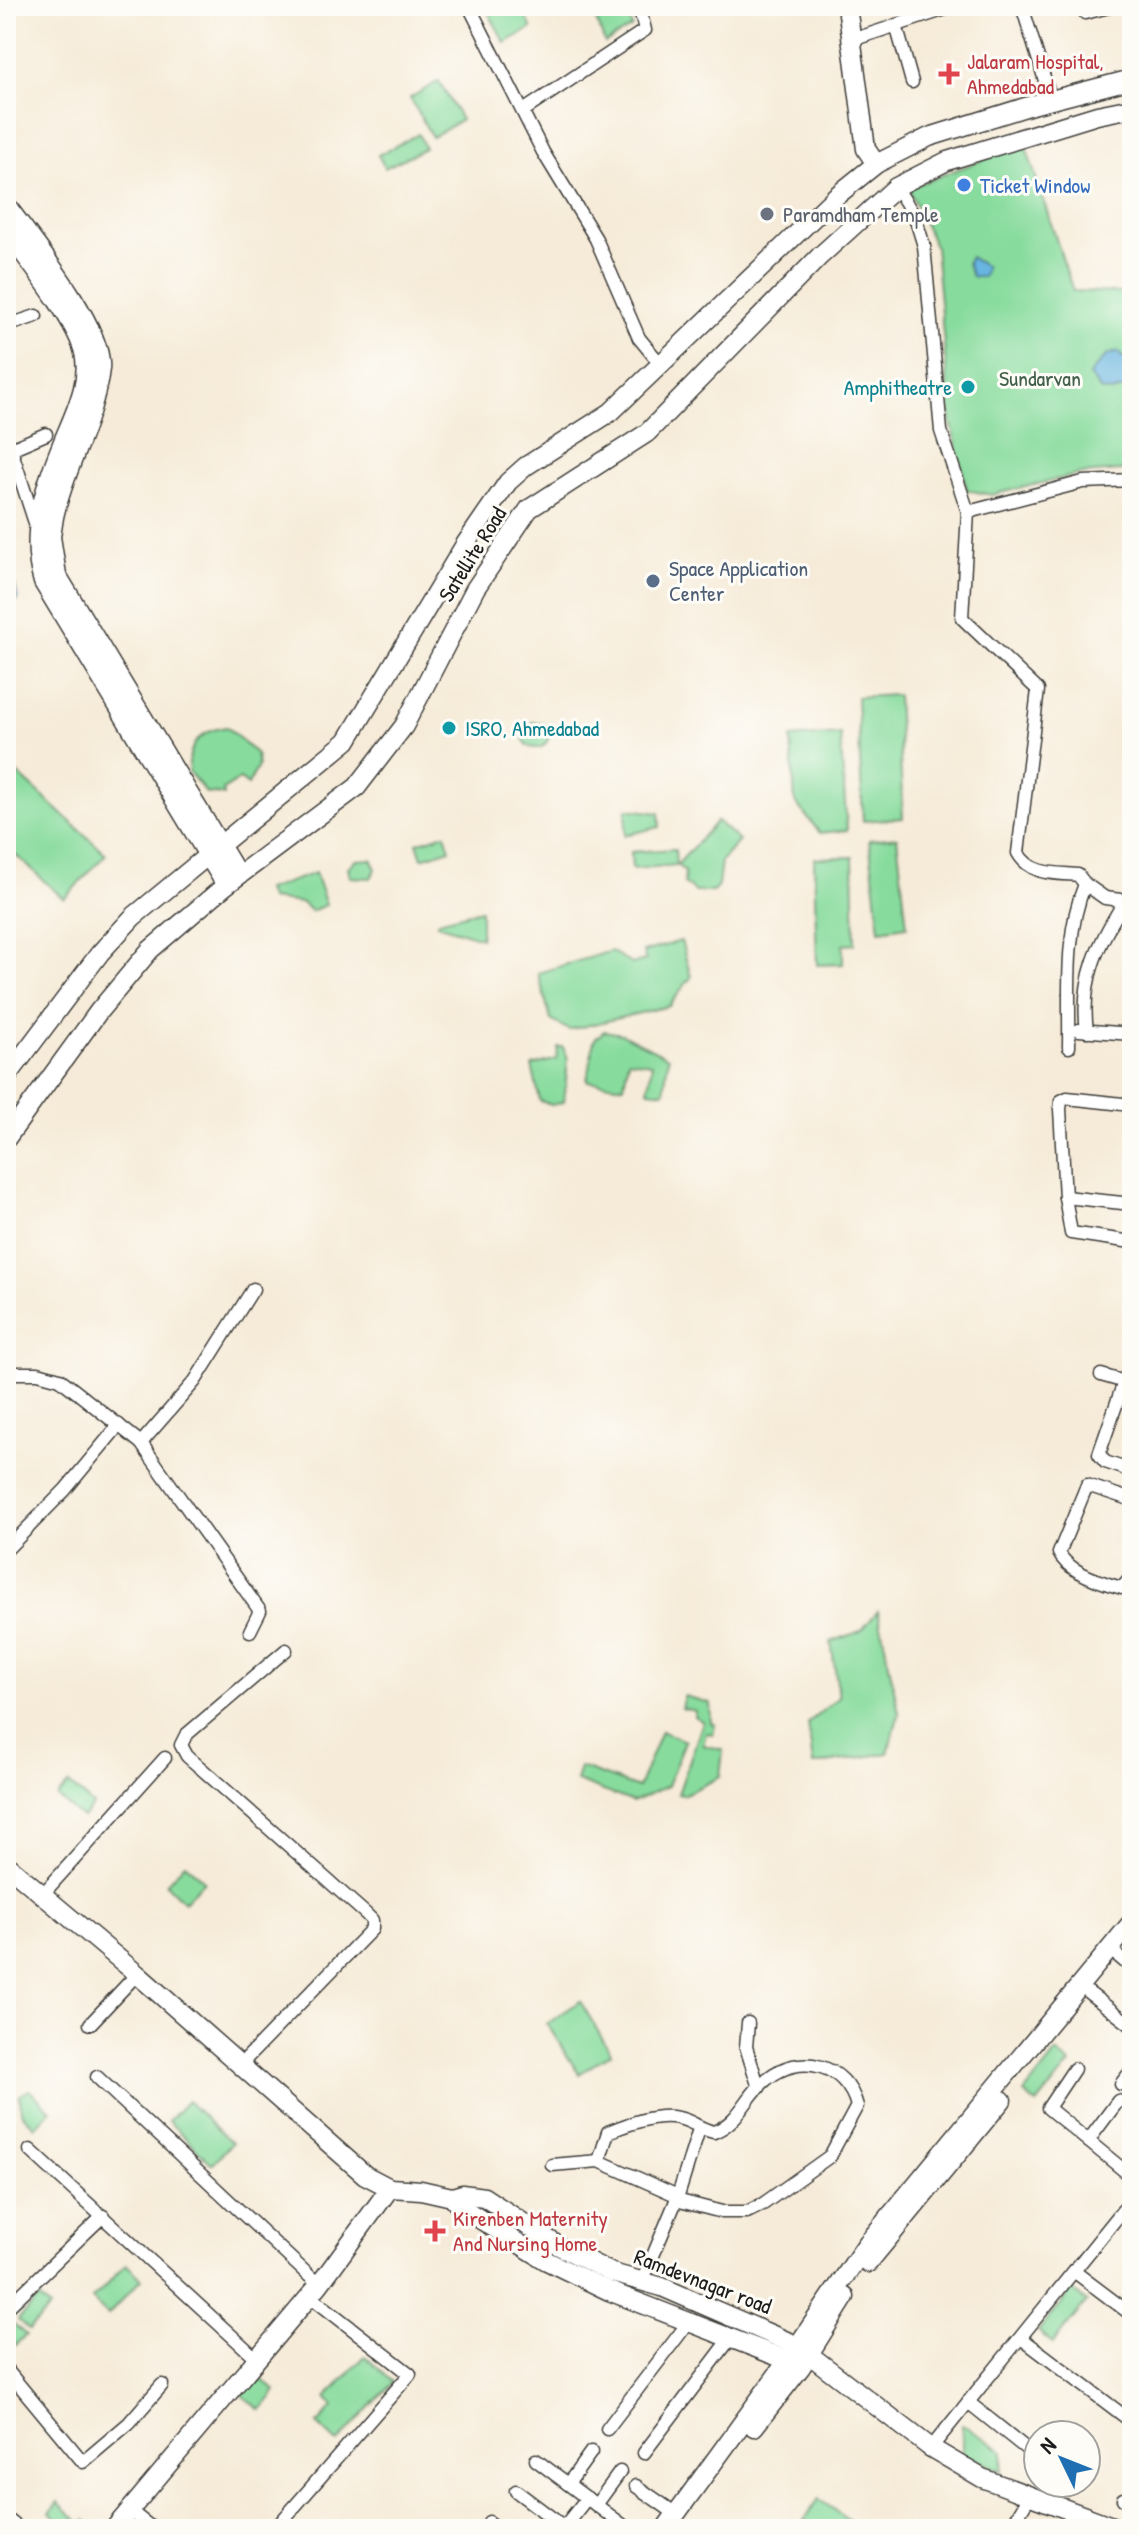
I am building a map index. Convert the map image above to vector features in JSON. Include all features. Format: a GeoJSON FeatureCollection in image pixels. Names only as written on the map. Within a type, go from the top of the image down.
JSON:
{"type":"FeatureCollection","features":[{"type":"Feature","properties":{"kind":"street"},"geometry":{"type":"LineString","coordinates":[[469,6],[523,111],[596,239],[639,338],[662,366]]}},
{"type":"Feature","properties":{"kind":"street"},"geometry":{"type":"LineString","coordinates":[[523,111],[645,30],[639,6]]}},
{"type":"Feature","properties":{"kind":"street"},"geometry":{"type":"LineString","coordinates":[[847,6],[866,149],[876,164]]}},
{"type":"Feature","properties":{"kind":"street"},"geometry":{"type":"LineString","coordinates":[[861,37],[955,6]]}},
{"type":"Feature","properties":{"kind":"street"},"geometry":{"type":"LineString","coordinates":[[1022,6],[1051,100]]}},
{"type":"Feature","properties":{"kind":"street"},"geometry":{"type":"LineString","coordinates":[[1085,13],[1113,6]]}},
{"type":"Feature","properties":{"kind":"street"},"geometry":{"type":"LineString","coordinates":[[896,25],[912,82]]}},
{"type":"Feature","properties":{"kind":"street","name":"Satellite Road"},"geometry":{"type":"LineString","coordinates":[[6,1078],[100,953],[133,917],[212,849],[329,759],[347,741],[466,543],[508,482],[526,466],[611,412],[835,197],[876,164],[929,137],[1132,79]]}},
{"type":"Feature","properties":{"kind":"street","name":"Satellite Road"},"geometry":{"type":"LineString","coordinates":[[6,1139],[99,1011],[150,950],[232,880],[357,787],[404,726],[475,589],[529,509],[647,433],[820,256],[896,187],[947,161],[1097,115],[1132,108]]}},
{"type":"Feature","properties":{"kind":"street"},"geometry":{"type":"LineString","coordinates":[[896,187],[915,217],[924,246],[941,431],[968,512],[962,618],[1038,690],[1018,853],[1023,862],[1041,872],[1078,875],[1105,898],[1129,901],[1088,971],[1087,1031]]}},
{"type":"Feature","properties":{"kind":"street"},"geometry":{"type":"LineString","coordinates":[[6,205],[94,333],[101,366],[90,382],[44,493],[40,571],[50,597],[232,880]]}},
{"type":"Feature","properties":{"kind":"street"},"geometry":{"type":"LineString","coordinates":[[6,230],[78,336],[90,382]]}},
{"type":"Feature","properties":{"kind":"street"},"geometry":{"type":"LineString","coordinates":[[6,326],[36,316]]}},
{"type":"Feature","properties":{"kind":"street"},"geometry":{"type":"LineString","coordinates":[[44,535],[8,450],[46,434]]}},
{"type":"Feature","properties":{"kind":"street"},"geometry":{"type":"LineString","coordinates":[[968,512],[1083,482],[1132,480]]}},
{"type":"Feature","properties":{"kind":"street"},"geometry":{"type":"LineString","coordinates":[[1069,1047],[1071,938],[1074,910],[1085,884]]}},
{"type":"Feature","properties":{"kind":"street"},"geometry":{"type":"LineString","coordinates":[[1069,1030],[1132,1034]]}},
{"type":"Feature","properties":{"kind":"street"},"geometry":{"type":"LineString","coordinates":[[1132,1105],[1067,1098],[1061,1101],[1065,1197],[1075,1236],[1132,1242]]}},
{"type":"Feature","properties":{"kind":"street"},"geometry":{"type":"LineString","coordinates":[[1065,1197],[1132,1204]]}},
{"type":"Feature","properties":{"kind":"street"},"geometry":{"type":"LineString","coordinates":[[141,1443],[195,1381],[253,1289]]}},
{"type":"Feature","properties":{"kind":"street"},"geometry":{"type":"LineString","coordinates":[[6,1373],[38,1373],[60,1379],[141,1443],[260,1611],[250,1631]]}},
{"type":"Feature","properties":{"kind":"street"},"geometry":{"type":"LineString","coordinates":[[1101,1375],[1128,1383],[1099,1454],[1105,1462],[1132,1471]]}},
{"type":"Feature","properties":{"kind":"street"},"geometry":{"type":"LineString","coordinates":[[6,1550],[65,1490],[119,1425]]}},
{"type":"Feature","properties":{"kind":"street"},"geometry":{"type":"LineString","coordinates":[[1132,1500],[1087,1485],[1059,1553],[1072,1567],[1109,1585],[1122,1588],[1132,1576]]}},
{"type":"Feature","properties":{"kind":"street"},"geometry":{"type":"LineString","coordinates":[[240,2065],[372,1929],[372,1920],[366,1914],[187,1756],[181,1745],[186,1735],[286,1650]]}},
{"type":"Feature","properties":{"kind":"street"},"geometry":{"type":"LineString","coordinates":[[42,1895],[165,1758]]}},
{"type":"Feature","properties":{"kind":"street","name":"Ramdevnagar road"},"geometry":{"type":"LineString","coordinates":[[6,1864],[137,1974],[365,2175],[390,2188],[421,2190],[452,2197],[462,2194],[484,2197],[557,2245],[612,2273],[642,2282],[804,2359]]}},
{"type":"Feature","properties":{"kind":"street"},"geometry":{"type":"LineString","coordinates":[[636,2486],[672,2524],[804,2359],[863,2268],[1120,1958],[1132,1922]]}},
{"type":"Feature","properties":{"kind":"street"},"geometry":{"type":"LineString","coordinates":[[804,2359],[866,2245],[1120,1958],[1132,1940]]}},
{"type":"Feature","properties":{"kind":"street"},"geometry":{"type":"LineString","coordinates":[[90,2024],[137,1974]]}},
{"type":"Feature","properties":{"kind":"street"},"geometry":{"type":"LineString","coordinates":[[1089,1993],[1132,2026]]}},
{"type":"Feature","properties":{"kind":"street"},"geometry":{"type":"LineString","coordinates":[[748,2023],[746,2047],[759,2088]]}},
{"type":"Feature","properties":{"kind":"street"},"geometry":{"type":"LineString","coordinates":[[552,2165],[599,2161],[677,2198],[722,2212],[747,2212],[830,2156],[857,2106],[846,2081],[819,2065],[785,2068],[759,2088],[726,2127],[714,2132],[699,2129],[679,2118],[624,2126],[608,2132],[599,2161]]}},
{"type":"Feature","properties":{"kind":"street"},"geometry":{"type":"LineString","coordinates":[[1074,2069],[1048,2108],[1132,2177]]}},
{"type":"Feature","properties":{"kind":"street"},"geometry":{"type":"LineString","coordinates":[[1121,2084],[1132,2070]]}},
{"type":"Feature","properties":{"kind":"street"},"geometry":{"type":"LineString","coordinates":[[97,2077],[315,2290],[410,2374],[279,2524],[294,2529]]}},
{"type":"Feature","properties":{"kind":"street"},"geometry":{"type":"LineString","coordinates":[[1088,2141],[1118,2101]]}},
{"type":"Feature","properties":{"kind":"street"},"geometry":{"type":"LineString","coordinates":[[642,2282],[677,2198],[699,2129]]}},
{"type":"Feature","properties":{"kind":"street"},"geometry":{"type":"LineString","coordinates":[[30,2150],[258,2360]]}},
{"type":"Feature","properties":{"kind":"street"},"geometry":{"type":"LineString","coordinates":[[114,2529],[315,2290],[390,2188]]}},
{"type":"Feature","properties":{"kind":"street","name":"Ramdevnagar road"},"geometry":{"type":"LineString","coordinates":[[452,2197],[459,2206],[547,2261],[688,2323],[730,2339],[804,2359]]}},
{"type":"Feature","properties":{"kind":"street"},"geometry":{"type":"LineString","coordinates":[[931,2448],[1075,2272],[1127,2214],[1132,2199]]}},
{"type":"Feature","properties":{"kind":"street"},"geometry":{"type":"LineString","coordinates":[[6,2309],[103,2216]]}},
{"type":"Feature","properties":{"kind":"street"},"geometry":{"type":"LineString","coordinates":[[1075,2272],[1132,2315]]}},
{"type":"Feature","properties":{"kind":"street"},"geometry":{"type":"LineString","coordinates":[[607,2429],[688,2323]]}},
{"type":"Feature","properties":{"kind":"street"},"geometry":{"type":"LineString","coordinates":[[1021,2338],[1132,2422]]}},
{"type":"Feature","properties":{"kind":"street"},"geometry":{"type":"LineString","coordinates":[[644,2453],[730,2339]]}},
{"type":"Feature","properties":{"kind":"street"},"geometry":{"type":"LineString","coordinates":[[804,2359],[931,2448],[982,2478],[1022,2494]]}},
{"type":"Feature","properties":{"kind":"street"},"geometry":{"type":"LineString","coordinates":[[6,2369],[83,2462],[129,2423],[162,2385]]}},
{"type":"Feature","properties":{"kind":"street"},"geometry":{"type":"LineString","coordinates":[[968,2402],[1022,2445]]}},
{"type":"Feature","properties":{"kind":"street"},"geometry":{"type":"LineString","coordinates":[[568,2484],[591,2452]]}},
{"type":"Feature","properties":{"kind":"street"},"geometry":{"type":"LineString","coordinates":[[536,2460],[628,2529]]}},
{"type":"Feature","properties":{"kind":"street"},"geometry":{"type":"LineString","coordinates":[[516,2491],[566,2528],[620,2472]]}},
{"type":"Feature","properties":{"kind":"street"},"geometry":{"type":"LineString","coordinates":[[1010,2529],[1028,2499]]}},
{"type":"Feature","properties":{"kind":"street"},"geometry":{"type":"LineString","coordinates":[[1035,2499],[1120,2529]]}},
{"type":"Feature","properties":{"kind":"street"},"geometry":{"type":"LineString","coordinates":[[130,2511],[153,2529]]}},
{"type":"Feature","properties":{"kind":"street"},"geometry":{"type":"LineString","coordinates":[[6,2522],[15,2529]]}},
{"type":"Feature","properties":{"kind":"green space"},"geometry":{"type":"Polygon","coordinates":[[[494,6],[520,6],[532,28],[505,43],[487,10],[494,6]]]}},
{"type":"Feature","properties":{"kind":"green space"},"geometry":{"type":"Polygon","coordinates":[[[591,6],[627,6],[632,27],[605,43],[591,6]]]}},
{"type":"Feature","properties":{"kind":"green space"},"geometry":{"type":"Polygon","coordinates":[[[439,81],[461,120],[432,137],[410,98],[439,81]]]}},
{"type":"Feature","properties":{"kind":"green space"},"geometry":{"type":"Polygon","coordinates":[[[418,134],[425,148],[385,168],[378,155],[418,134]]]}},
{"type":"Feature","properties":{"kind":"green space","name":"Sundarvan"},"geometry":{"type":"Polygon","coordinates":[[[1025,144],[1073,291],[1121,293],[1132,305],[1132,470],[1081,474],[991,495],[967,490],[951,422],[935,247],[908,188],[1025,144]]]}},
{"type":"Feature","properties":{"kind":"green space"},"geometry":{"type":"Polygon","coordinates":[[[897,695],[903,818],[863,821],[857,697],[897,695]]]}},
{"type":"Feature","properties":{"kind":"green space"},"geometry":{"type":"Polygon","coordinates":[[[536,722],[545,726],[549,735],[545,744],[536,748],[527,744],[523,735],[527,726],[536,722]]]}},
{"type":"Feature","properties":{"kind":"green space"},"geometry":{"type":"Polygon","coordinates":[[[227,727],[256,754],[258,766],[248,785],[240,779],[223,790],[224,795],[206,793],[189,772],[190,754],[203,735],[227,727]]]}},
{"type":"Feature","properties":{"kind":"green space"},"geometry":{"type":"Polygon","coordinates":[[[840,734],[847,830],[820,833],[795,802],[791,738],[840,734]]]}},
{"type":"Feature","properties":{"kind":"green space"},"geometry":{"type":"Polygon","coordinates":[[[17,773],[106,854],[64,899],[6,846],[6,785],[17,773]]]}},
{"type":"Feature","properties":{"kind":"green space"},"geometry":{"type":"Polygon","coordinates":[[[627,809],[659,813],[660,827],[625,835],[627,809]]]}},
{"type":"Feature","properties":{"kind":"green space"},"geometry":{"type":"Polygon","coordinates":[[[717,821],[739,841],[721,861],[718,886],[713,892],[695,892],[684,883],[685,872],[677,865],[717,821]]]}},
{"type":"Feature","properties":{"kind":"green space"},"geometry":{"type":"Polygon","coordinates":[[[445,834],[450,849],[422,858],[417,843],[445,834]]]}},
{"type":"Feature","properties":{"kind":"green space"},"geometry":{"type":"Polygon","coordinates":[[[897,837],[907,926],[880,930],[869,840],[897,837]]]}},
{"type":"Feature","properties":{"kind":"green space"},"geometry":{"type":"Polygon","coordinates":[[[675,849],[676,865],[632,869],[631,852],[675,849]]]}},
{"type":"Feature","properties":{"kind":"green space"},"geometry":{"type":"Polygon","coordinates":[[[853,857],[855,944],[843,945],[843,964],[817,965],[814,858],[853,857]]]}},
{"type":"Feature","properties":{"kind":"green space"},"geometry":{"type":"Polygon","coordinates":[[[371,859],[376,869],[371,878],[350,877],[348,867],[356,860],[371,859]]]}},
{"type":"Feature","properties":{"kind":"green space"},"geometry":{"type":"Polygon","coordinates":[[[315,873],[326,905],[311,911],[302,903],[269,899],[266,890],[315,873]]]}},
{"type":"Feature","properties":{"kind":"green space"},"geometry":{"type":"Polygon","coordinates":[[[481,910],[481,938],[437,924],[438,921],[481,910]]]}},
{"type":"Feature","properties":{"kind":"green space"},"geometry":{"type":"Polygon","coordinates":[[[681,941],[691,977],[669,1006],[569,1030],[551,1020],[538,973],[611,951],[632,964],[646,960],[643,952],[681,941]]]}},
{"type":"Feature","properties":{"kind":"green space"},"geometry":{"type":"Polygon","coordinates":[[[604,1031],[622,1034],[668,1057],[664,1092],[648,1090],[652,1063],[628,1060],[624,1086],[587,1081],[594,1040],[604,1031]]]}},
{"type":"Feature","properties":{"kind":"green space"},"geometry":{"type":"Polygon","coordinates":[[[558,1047],[563,1047],[568,1059],[564,1102],[552,1105],[540,1101],[532,1066],[557,1059],[558,1047]]]}},
{"type":"Feature","properties":{"kind":"green space"},"geometry":{"type":"Polygon","coordinates":[[[878,1611],[899,1713],[888,1753],[813,1765],[808,1723],[839,1697],[831,1642],[861,1631],[878,1611]]]}},
{"type":"Feature","properties":{"kind":"green space"},"geometry":{"type":"Polygon","coordinates":[[[684,1696],[710,1703],[711,1723],[715,1724],[713,1734],[706,1733],[703,1745],[723,1750],[720,1777],[683,1795],[678,1794],[703,1722],[694,1716],[695,1711],[681,1708],[684,1696]]]}},
{"type":"Feature","properties":{"kind":"green space"},"geometry":{"type":"Polygon","coordinates":[[[661,1731],[685,1741],[667,1786],[633,1802],[576,1781],[580,1767],[638,1788],[661,1731]]]}},
{"type":"Feature","properties":{"kind":"green space"},"geometry":{"type":"Polygon","coordinates":[[[69,1784],[93,1805],[82,1818],[57,1797],[69,1784]]]}},
{"type":"Feature","properties":{"kind":"green space"},"geometry":{"type":"Polygon","coordinates":[[[185,1863],[204,1881],[184,1902],[166,1884],[185,1863]]]}},
{"type":"Feature","properties":{"kind":"green space"},"geometry":{"type":"Polygon","coordinates":[[[580,2001],[611,2053],[579,2074],[547,2024],[580,2001]]]}},
{"type":"Feature","properties":{"kind":"green space"},"geometry":{"type":"Polygon","coordinates":[[[1056,2053],[1070,2064],[1037,2104],[1024,2093],[1056,2053]]]}},
{"type":"Feature","properties":{"kind":"green space"},"geometry":{"type":"Polygon","coordinates":[[[29,2090],[51,2110],[35,2127],[21,2112],[20,2095],[29,2090]]]}},
{"type":"Feature","properties":{"kind":"green space"},"geometry":{"type":"Polygon","coordinates":[[[187,2101],[232,2143],[212,2164],[168,2121],[187,2101]]]}},
{"type":"Feature","properties":{"kind":"green space"},"geometry":{"type":"Polygon","coordinates":[[[126,2264],[142,2279],[108,2315],[92,2300],[126,2264]]]}},
{"type":"Feature","properties":{"kind":"green space"},"geometry":{"type":"Polygon","coordinates":[[[1072,2290],[1087,2302],[1053,2343],[1038,2331],[1072,2290]]]}},
{"type":"Feature","properties":{"kind":"green space"},"geometry":{"type":"Polygon","coordinates":[[[39,2298],[50,2308],[29,2330],[18,2320],[39,2298]]]}},
{"type":"Feature","properties":{"kind":"green space"},"geometry":{"type":"Polygon","coordinates":[[[6,2317],[26,2335],[6,2353],[6,2317]]]}},
{"type":"Feature","properties":{"kind":"green space"},"geometry":{"type":"Polygon","coordinates":[[[365,2356],[393,2382],[337,2443],[317,2424],[334,2406],[326,2398],[365,2356]]]}},
{"type":"Feature","properties":{"kind":"green space"},"geometry":{"type":"Polygon","coordinates":[[[257,2376],[276,2391],[261,2410],[242,2395],[257,2376]]]}},
{"type":"Feature","properties":{"kind":"green space"},"geometry":{"type":"Polygon","coordinates":[[[962,2424],[1003,2451],[1002,2471],[962,2454],[962,2424]]]}},
{"type":"Feature","properties":{"kind":"green space"},"geometry":{"type":"Polygon","coordinates":[[[819,2499],[857,2527],[815,2529],[804,2520],[819,2499]]]}},
{"type":"Feature","properties":{"kind":"green space"},"geometry":{"type":"Polygon","coordinates":[[[58,2502],[82,2524],[86,2520],[95,2527],[69,2529],[50,2512],[58,2502]]]}},
{"type":"Feature","properties":{"kind":"water"},"geometry":{"type":"Polygon","coordinates":[[[970,257],[986,267],[983,277],[972,277],[967,263],[970,257]]]}},
{"type":"Feature","properties":{"kind":"water"},"geometry":{"type":"Polygon","coordinates":[[[1118,352],[1132,368],[1131,386],[1112,392],[1100,390],[1089,375],[1107,355],[1118,352]]]}},
{"type":"Feature","properties":{"kind":"water"},"geometry":{"type":"Polygon","coordinates":[[[6,582],[15,585],[18,600],[9,608],[6,582]]]}},
{"type":"Feature","properties":{"kind":"place","name":"Jalaram Hospital, Ahmedabad"},"geometry":{"type":"Point","coordinates":[949,74]}},
{"type":"Feature","properties":{"kind":"place","name":"Ticket Window"},"geometry":{"type":"Point","coordinates":[964,185]}},
{"type":"Feature","properties":{"kind":"place","name":"Paramdham Temple"},"geometry":{"type":"Point","coordinates":[767,214]}},
{"type":"Feature","properties":{"kind":"place","name":"Amphitheatre"},"geometry":{"type":"Point","coordinates":[968,387]}},
{"type":"Feature","properties":{"kind":"place","name":"Space Application Center"},"geometry":{"type":"Point","coordinates":[653,581]}},
{"type":"Feature","properties":{"kind":"place","name":"ISRO, Ahmedabad"},"geometry":{"type":"Point","coordinates":[449,728]}},
{"type":"Feature","properties":{"kind":"place","name":"Kirenben Maternity And Nursing Home"},"geometry":{"type":"Point","coordinates":[435,2231]}}]}
